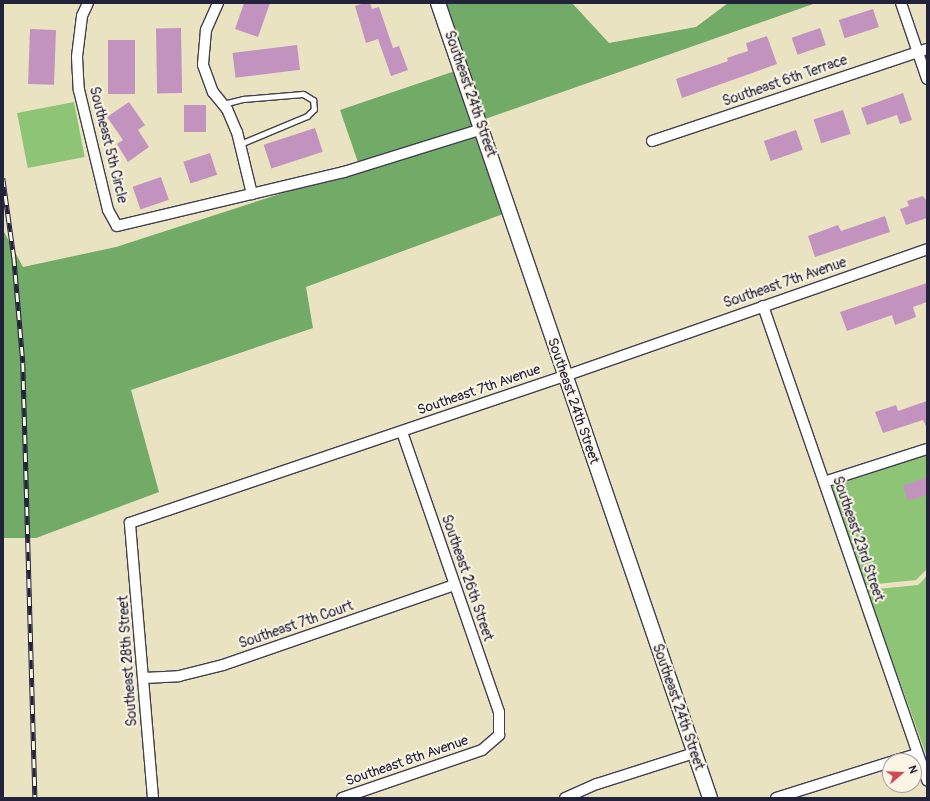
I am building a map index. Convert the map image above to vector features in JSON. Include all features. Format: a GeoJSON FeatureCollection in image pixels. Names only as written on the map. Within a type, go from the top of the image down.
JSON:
{"type":"FeatureCollection","features":[{"type":"Feature","properties":{"kind":"street","name":"Southeast 5th Circle"},"geometry":{"type":"LineString","coordinates":[[88,3],[82,16],[77,57],[79,90],[108,210],[117,226],[344,172],[482,129]]}},
{"type":"Feature","properties":{"kind":"street"},"geometry":{"type":"LineString","coordinates":[[218,3],[206,30],[203,65],[213,92],[223,104],[240,144],[252,194]]}},
{"type":"Feature","properties":{"kind":"street","name":"Southeast 24th Street"},"geometry":{"type":"LineString","coordinates":[[438,3],[482,129],[564,376],[710,798]]}},
{"type":"Feature","properties":{"kind":"street"},"geometry":{"type":"LineString","coordinates":[[901,3],[922,50],[927,79]]}},
{"type":"Feature","properties":{"kind":"street","name":"Southeast 6th Terrace"},"geometry":{"type":"LineString","coordinates":[[652,141],[922,50]]}},
{"type":"Feature","properties":{"kind":"street","name":"Southeast 7th Avenue"},"geometry":{"type":"LineString","coordinates":[[130,523],[402,432],[927,249]]}},
{"type":"Feature","properties":{"kind":"street","name":"Southeast 23rd Street"},"geometry":{"type":"LineString","coordinates":[[763,306],[917,753]]}},
{"type":"Feature","properties":{"kind":"street","name":"Southeast 26th Street"},"geometry":{"type":"LineString","coordinates":[[402,432],[499,712],[498,735]]}},
{"type":"Feature","properties":{"kind":"street"},"geometry":{"type":"LineString","coordinates":[[824,482],[927,450]]}},
{"type":"Feature","properties":{"kind":"street","name":"Southeast 28th Street"},"geometry":{"type":"LineString","coordinates":[[130,523],[144,678],[149,773],[153,798]]}},
{"type":"Feature","properties":{"kind":"street","name":"Southeast 7th Court"},"geometry":{"type":"LineString","coordinates":[[144,678],[179,676],[223,665],[454,585]]}},
{"type":"Feature","properties":{"kind":"street","name":"Southeast 8th Avenue"},"geometry":{"type":"LineString","coordinates":[[342,798],[482,750],[498,735]]}},
{"type":"Feature","properties":{"kind":"street"},"geometry":{"type":"LineString","coordinates":[[565,798],[597,784],[694,753]]}},
{"type":"Feature","properties":{"kind":"street"},"geometry":{"type":"LineString","coordinates":[[776,798],[882,765]]}},
{"type":"Feature","properties":{"kind":"street","name":"Southeast 23rd Street"},"geometry":{"type":"LineString","coordinates":[[922,767],[927,780]]}},
{"type":"Feature","properties":{"kind":"lane"},"geometry":{"type":"LineString","coordinates":[[223,104],[303,94],[313,100],[314,108],[307,116],[240,144]]}},
{"type":"Feature","properties":{"kind":"green space"},"geometry":{"type":"Polygon","coordinates":[[[446,3],[572,3],[609,43],[696,27],[728,3],[816,3],[485,119],[446,3]]]}},
{"type":"Feature","properties":{"kind":"green space"},"geometry":{"type":"Polygon","coordinates":[[[455,71],[503,214],[306,287],[313,328],[131,390],[159,492],[36,538],[3,538],[3,230],[23,267],[116,247],[360,168],[340,110],[455,71]]]}},
{"type":"Feature","properties":{"kind":"green space"},"geometry":{"type":"Polygon","coordinates":[[[74,102],[85,157],[28,168],[17,113],[74,102]]]}},
{"type":"Feature","properties":{"kind":"green space"},"geometry":{"type":"Polygon","coordinates":[[[927,444],[927,569],[916,580],[867,585],[862,592],[824,480],[927,444]]]}},
{"type":"Feature","properties":{"kind":"green space"},"geometry":{"type":"Polygon","coordinates":[[[927,576],[927,757],[867,590],[918,585],[927,576]]]}},
{"type":"Feature","properties":{"kind":"building"},"geometry":{"type":"Polygon","coordinates":[[[244,3],[270,3],[258,37],[235,29],[244,3]]]}},
{"type":"Feature","properties":{"kind":"building"},"geometry":{"type":"Polygon","coordinates":[[[370,3],[372,9],[379,7],[393,48],[399,46],[408,70],[391,76],[378,39],[366,43],[355,6],[370,3]]]}},
{"type":"Feature","properties":{"kind":"building"},"geometry":{"type":"Polygon","coordinates":[[[873,9],[879,27],[845,38],[839,20],[873,9]]]}},
{"type":"Feature","properties":{"kind":"building"},"geometry":{"type":"Polygon","coordinates":[[[156,28],[181,28],[182,93],[157,93],[156,28]]]}},
{"type":"Feature","properties":{"kind":"building"},"geometry":{"type":"Polygon","coordinates":[[[820,28],[826,45],[797,55],[792,38],[820,28]]]}},
{"type":"Feature","properties":{"kind":"building"},"geometry":{"type":"Polygon","coordinates":[[[30,29],[56,30],[54,85],[28,84],[30,29]]]}},
{"type":"Feature","properties":{"kind":"building"},"geometry":{"type":"Polygon","coordinates":[[[767,36],[777,64],[682,98],[676,79],[728,61],[727,58],[748,51],[746,43],[767,36]]]}},
{"type":"Feature","properties":{"kind":"building"},"geometry":{"type":"Polygon","coordinates":[[[108,40],[135,40],[135,94],[108,94],[108,40]]]}},
{"type":"Feature","properties":{"kind":"building"},"geometry":{"type":"Polygon","coordinates":[[[297,45],[300,70],[236,78],[232,53],[297,45]]]}},
{"type":"Feature","properties":{"kind":"building"},"geometry":{"type":"Polygon","coordinates":[[[903,93],[912,120],[900,124],[897,115],[867,125],[861,108],[903,93]]]}},
{"type":"Feature","properties":{"kind":"building"},"geometry":{"type":"Polygon","coordinates":[[[129,102],[145,125],[138,130],[149,147],[128,162],[117,144],[123,140],[107,117],[129,102]]]}},
{"type":"Feature","properties":{"kind":"building"},"geometry":{"type":"Polygon","coordinates":[[[184,105],[206,105],[206,132],[184,132],[184,105]]]}},
{"type":"Feature","properties":{"kind":"building"},"geometry":{"type":"Polygon","coordinates":[[[843,110],[851,134],[821,143],[814,120],[843,110]]]}},
{"type":"Feature","properties":{"kind":"building"},"geometry":{"type":"Polygon","coordinates":[[[315,128],[323,152],[271,168],[264,145],[315,128]]]}},
{"type":"Feature","properties":{"kind":"building"},"geometry":{"type":"Polygon","coordinates":[[[796,130],[803,150],[771,161],[764,141],[796,130]]]}},
{"type":"Feature","properties":{"kind":"building"},"geometry":{"type":"Polygon","coordinates":[[[210,153],[217,175],[190,184],[183,162],[210,153]]]}},
{"type":"Feature","properties":{"kind":"building"},"geometry":{"type":"Polygon","coordinates":[[[161,177],[169,200],[140,209],[133,187],[161,177]]]}},
{"type":"Feature","properties":{"kind":"building"},"geometry":{"type":"Polygon","coordinates":[[[923,196],[927,201],[927,218],[906,225],[900,209],[909,206],[907,201],[923,196]]]}},
{"type":"Feature","properties":{"kind":"building"},"geometry":{"type":"Polygon","coordinates":[[[885,216],[890,232],[815,257],[808,236],[838,225],[841,231],[885,216]]]}},
{"type":"Feature","properties":{"kind":"building"},"geometry":{"type":"Polygon","coordinates":[[[927,283],[927,302],[913,307],[916,317],[895,325],[892,315],[847,331],[840,312],[927,283]]]}},
{"type":"Feature","properties":{"kind":"building"},"geometry":{"type":"Polygon","coordinates":[[[927,401],[927,428],[923,420],[883,433],[875,412],[896,405],[898,411],[927,401]]]}},
{"type":"Feature","properties":{"kind":"building"},"geometry":{"type":"Polygon","coordinates":[[[927,477],[927,495],[908,501],[903,486],[927,477]]]}},
{"type":"Feature","properties":{"kind":"railway"},"geometry":{"type":"LineString","coordinates":[[3,178],[14,257],[23,363],[35,798]]}}]}
